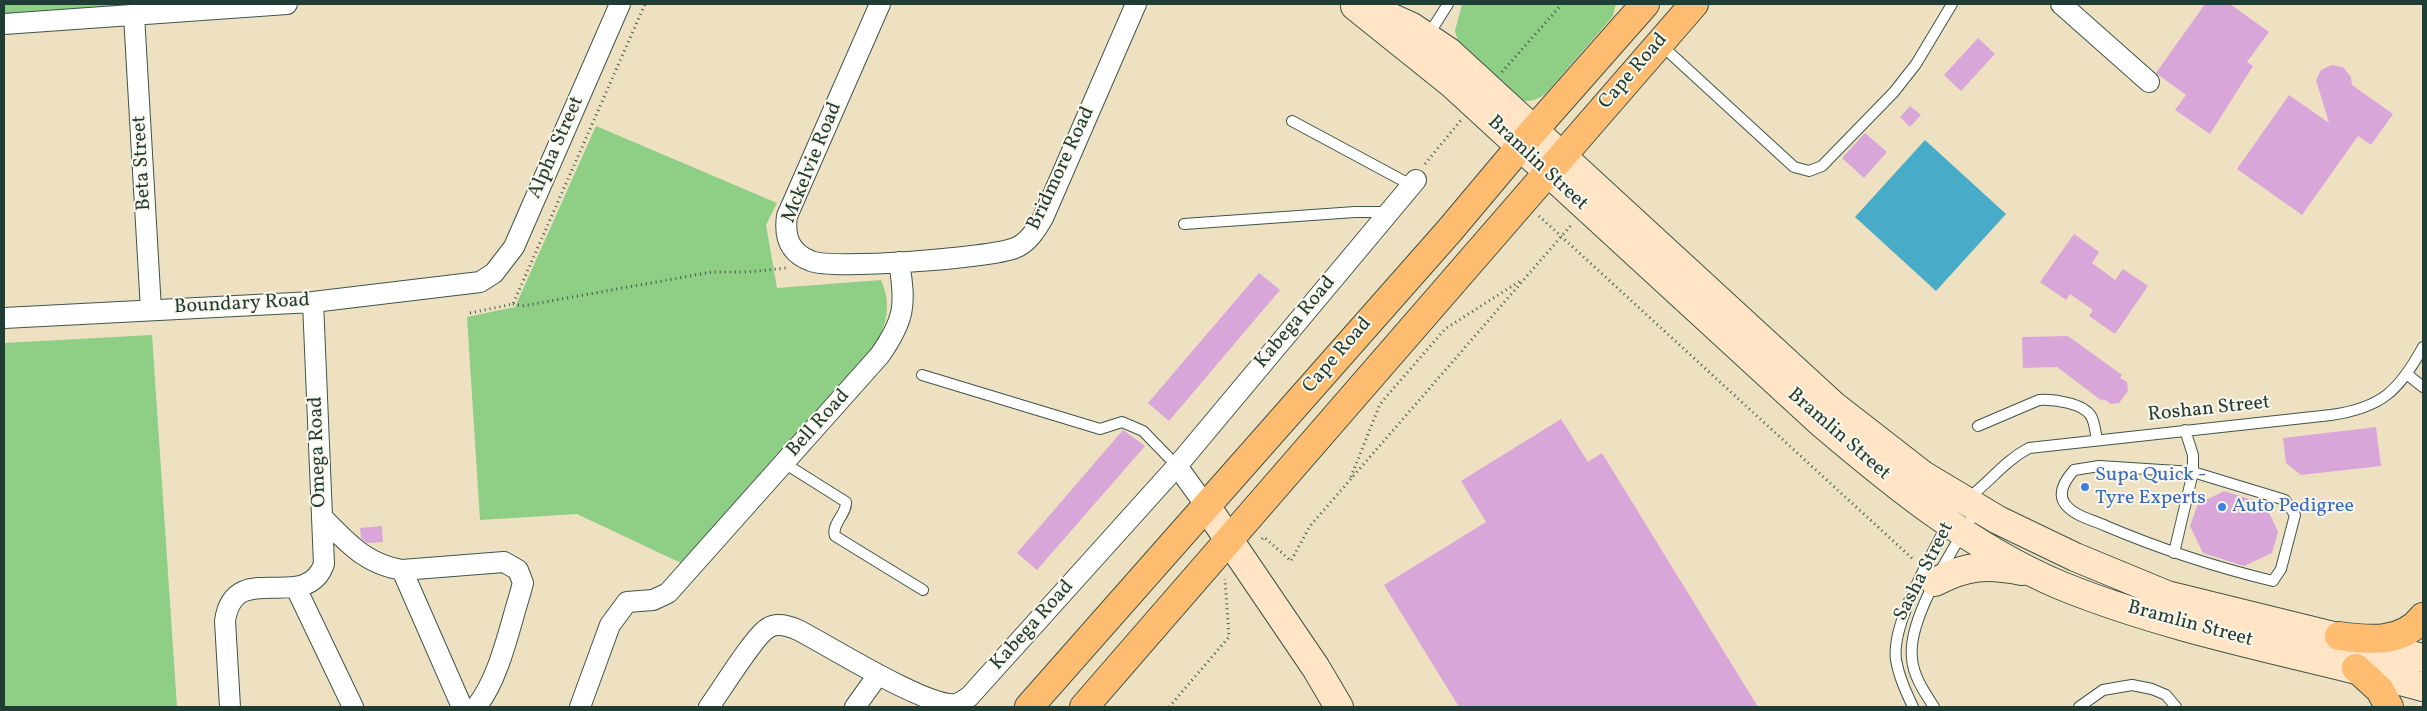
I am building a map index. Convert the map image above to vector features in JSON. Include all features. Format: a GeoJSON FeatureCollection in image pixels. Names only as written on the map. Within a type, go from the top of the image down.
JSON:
{"type":"FeatureCollection","features":[{"type":"Feature","properties":{"kind":"main road","name":"Cape Road"},"geometry":{"type":"LineString","coordinates":[[1084,707],[1237,548],[1522,200],[1694,4]]}},
{"type":"Feature","properties":{"kind":"main road","name":"Bramlin Street"},"geometry":{"type":"LineString","coordinates":[[1353,5],[1389,16],[1421,46],[1448,52],[1481,96],[1553,165],[1833,405],[1964,511],[2038,574],[2062,586],[2156,619],[2356,668],[2423,687]]}},
{"type":"Feature","properties":{"kind":"main road","name":"Cape Road"},"geometry":{"type":"LineString","coordinates":[[1029,707],[1450,230],[1634,10]]}},
{"type":"Feature","properties":{"kind":"main road","name":"Bramlin Street"},"geometry":{"type":"LineString","coordinates":[[1553,165],[1585,208],[1819,421],[1877,470],[1964,511],[2167,595],[2423,658]]}},
{"type":"Feature","properties":{"kind":"main road"},"geometry":{"type":"LineString","coordinates":[[1206,506],[1237,548],[1316,668],[1343,704]]}},
{"type":"Feature","properties":{"kind":"main road"},"geometry":{"type":"LineString","coordinates":[[1930,576],[1973,567],[1993,566],[2038,574]]}},
{"type":"Feature","properties":{"kind":"main road"},"geometry":{"type":"LineString","coordinates":[[2339,636],[2373,640],[2390,637],[2410,630],[2423,617]]}},
{"type":"Feature","properties":{"kind":"main road"},"geometry":{"type":"LineString","coordinates":[[2356,668],[2380,690],[2389,707]]}},
{"type":"Feature","properties":{"kind":"street"},"geometry":{"type":"LineString","coordinates":[[4,24],[134,15],[201,6],[288,4]]}},
{"type":"Feature","properties":{"kind":"street","name":"Alpha Street"},"geometry":{"type":"LineString","coordinates":[[480,282],[494,273],[514,247],[620,4]]}},
{"type":"Feature","properties":{"kind":"street","name":"Mckelvie Road"},"geometry":{"type":"LineString","coordinates":[[880,4],[787,216],[785,229],[789,244],[803,257],[821,264],[900,262]]}},
{"type":"Feature","properties":{"kind":"street","name":"Bridmore Road"},"geometry":{"type":"LineString","coordinates":[[900,262],[993,253],[1015,248],[1032,235],[1058,185],[1136,4]]}},
{"type":"Feature","properties":{"kind":"street"},"geometry":{"type":"LineString","coordinates":[[2061,4],[2149,82]]}},
{"type":"Feature","properties":{"kind":"street","name":"Beta Street"},"geometry":{"type":"LineString","coordinates":[[134,15],[151,310]]}},
{"type":"Feature","properties":{"kind":"street","name":"Kabega Road"},"geometry":{"type":"LineString","coordinates":[[878,675],[939,701],[956,704],[969,697],[1177,466],[1414,182]]}},
{"type":"Feature","properties":{"kind":"street","name":"Bell Road"},"geometry":{"type":"LineString","coordinates":[[580,707],[610,625],[626,602],[652,600],[668,594],[880,355],[894,335],[902,316],[904,294],[900,262]]}},
{"type":"Feature","properties":{"kind":"street","name":"Boundary Road"},"geometry":{"type":"LineString","coordinates":[[4,318],[314,302],[480,282]]}},
{"type":"Feature","properties":{"kind":"street","name":"Omega Road"},"geometry":{"type":"LineString","coordinates":[[296,588],[306,585],[322,570],[324,564],[314,302]]}},
{"type":"Feature","properties":{"kind":"street"},"geometry":{"type":"LineString","coordinates":[[1177,466],[1206,506]]}},
{"type":"Feature","properties":{"kind":"street"},"geometry":{"type":"LineString","coordinates":[[322,517],[364,557],[379,564],[402,570],[504,562],[518,570],[523,583],[520,594],[491,682],[485,696],[476,707]]}},
{"type":"Feature","properties":{"kind":"street"},"geometry":{"type":"LineString","coordinates":[[402,570],[462,707]]}},
{"type":"Feature","properties":{"kind":"street"},"geometry":{"type":"LineString","coordinates":[[230,707],[225,621],[226,608],[240,592],[248,589],[296,588],[353,707]]}},
{"type":"Feature","properties":{"kind":"street"},"geometry":{"type":"LineString","coordinates":[[709,707],[761,634],[774,626],[789,626],[798,630],[878,675],[855,707]]}},
{"type":"Feature","properties":{"kind":"lane"},"geometry":{"type":"LineString","coordinates":[[1421,46],[1448,4]]}},
{"type":"Feature","properties":{"kind":"lane"},"geometry":{"type":"LineString","coordinates":[[1660,43],[1794,167],[1810,171],[1822,166],[1894,92],[1916,64],[1952,4]]}},
{"type":"Feature","properties":{"kind":"lane"},"geometry":{"type":"LineString","coordinates":[[1292,121],[1414,182]]}},
{"type":"Feature","properties":{"kind":"lane"},"geometry":{"type":"LineString","coordinates":[[1184,224],[1355,212],[1389,212]]}},
{"type":"Feature","properties":{"kind":"lane","name":"Roshan Street"},"geometry":{"type":"LineString","coordinates":[[1964,511],[2004,464],[2029,448],[2347,413],[2379,402],[2408,375],[2423,347]]}},
{"type":"Feature","properties":{"kind":"lane"},"geometry":{"type":"LineString","coordinates":[[922,375],[1100,429],[1116,422],[1122,422],[1143,431],[1177,466]]}},
{"type":"Feature","properties":{"kind":"lane"},"geometry":{"type":"LineString","coordinates":[[2408,375],[2423,387]]}},
{"type":"Feature","properties":{"kind":"lane"},"geometry":{"type":"LineString","coordinates":[[1978,426],[2039,400],[2046,400],[2081,408],[2088,413],[2092,417],[2097,440]]}},
{"type":"Feature","properties":{"kind":"lane"},"geometry":{"type":"LineString","coordinates":[[2174,553],[2194,472],[2193,455],[2185,430]]}},
{"type":"Feature","properties":{"kind":"lane"},"geometry":{"type":"LineString","coordinates":[[784,463],[846,502],[845,508],[834,529],[835,536],[923,590]]}},
{"type":"Feature","properties":{"kind":"lane"},"geometry":{"type":"LineString","coordinates":[[2099,466],[2194,472],[2285,500],[2295,515],[2281,569],[2273,581],[2219,568],[2174,553],[2078,514],[2066,504],[2062,496],[2063,484],[2074,470],[2099,466]]}},
{"type":"Feature","properties":{"kind":"lane","name":"Sasha Street"},"geometry":{"type":"LineString","coordinates":[[1913,707],[1900,677],[1896,658],[1898,634],[1904,612],[1930,576],[1964,511]]}},
{"type":"Feature","properties":{"kind":"lane","name":"Sasha Street"},"geometry":{"type":"LineString","coordinates":[[1934,707],[1916,674],[1912,659],[1912,635],[1930,576],[1964,511]]}},
{"type":"Feature","properties":{"kind":"lane"},"geometry":{"type":"LineString","coordinates":[[2079,707],[2103,690],[2132,685],[2152,689],[2166,695],[2176,707]]}},
{"type":"Feature","properties":{"kind":"path"},"geometry":{"type":"LineString","coordinates":[[1414,182],[1422,168],[1481,96],[1562,4]]}},
{"type":"Feature","properties":{"kind":"path"},"geometry":{"type":"LineString","coordinates":[[1522,200],[1930,576]]}},
{"type":"Feature","properties":{"kind":"path"},"geometry":{"type":"LineString","coordinates":[[1168,707],[1230,637],[1224,579],[1237,548],[1264,537],[1291,561],[1310,526],[1585,208]]}},
{"type":"Feature","properties":{"kind":"path"},"geometry":{"type":"LineString","coordinates":[[513,304],[522,306],[712,272],[748,272],[821,264]]}},
{"type":"Feature","properties":{"kind":"path"},"geometry":{"type":"LineString","coordinates":[[1350,480],[1380,404],[1446,328],[1524,279]]}},
{"type":"Feature","properties":{"kind":"green space"},"geometry":{"type":"Polygon","coordinates":[[[4,4],[170,4],[4,15],[4,4]]]}},
{"type":"Feature","properties":{"kind":"green space"},"geometry":{"type":"Polygon","coordinates":[[[1462,4],[1616,4],[1613,16],[1548,91],[1538,98],[1527,101],[1519,100],[1460,48],[1455,31],[1462,4]]]}},
{"type":"Feature","properties":{"kind":"green space"},"geometry":{"type":"Polygon","coordinates":[[[596,126],[777,203],[766,225],[777,288],[881,280],[886,298],[885,324],[873,349],[681,563],[577,514],[480,520],[467,317],[515,307],[596,126]]]}},
{"type":"Feature","properties":{"kind":"green space"},"geometry":{"type":"Polygon","coordinates":[[[152,335],[177,707],[4,707],[4,343],[152,335]]]}},
{"type":"Feature","properties":{"kind":"water"},"geometry":{"type":"Polygon","coordinates":[[[1925,140],[2006,214],[1936,291],[1855,217],[1925,140]]]}},
{"type":"Feature","properties":{"kind":"building"},"geometry":{"type":"Polygon","coordinates":[[[2205,4],[2230,4],[2269,32],[2247,62],[2253,66],[2210,134],[2175,110],[2186,95],[2156,73],[2205,4]]]}},
{"type":"Feature","properties":{"kind":"building"},"geometry":{"type":"Polygon","coordinates":[[[1978,38],[1995,54],[1961,91],[1944,75],[1978,38]]]}},
{"type":"Feature","properties":{"kind":"building"},"geometry":{"type":"Polygon","coordinates":[[[2332,65],[2343,67],[2351,77],[2352,85],[2393,114],[2371,145],[2358,136],[2302,215],[2237,169],[2289,95],[2329,123],[2316,80],[2321,70],[2332,65]]]}},
{"type":"Feature","properties":{"kind":"building"},"geometry":{"type":"Polygon","coordinates":[[[1910,106],[1921,115],[1910,127],[1900,117],[1910,106]]]}},
{"type":"Feature","properties":{"kind":"building"},"geometry":{"type":"Polygon","coordinates":[[[1865,133],[1887,152],[1864,178],[1842,158],[1865,133]]]}},
{"type":"Feature","properties":{"kind":"building"},"geometry":{"type":"Polygon","coordinates":[[[2074,234],[2099,252],[2092,263],[2115,280],[2123,269],[2148,286],[2115,334],[2089,316],[2093,310],[2070,294],[2066,300],[2040,282],[2074,234]]]}},
{"type":"Feature","properties":{"kind":"building"},"geometry":{"type":"Polygon","coordinates":[[[1259,273],[1280,290],[1169,421],[1148,403],[1259,273]]]}},
{"type":"Feature","properties":{"kind":"building"},"geometry":{"type":"Polygon","coordinates":[[[2068,336],[2122,375],[2120,378],[2127,382],[2128,391],[2119,403],[2111,404],[2104,399],[2102,401],[2057,367],[2023,368],[2022,337],[2068,336]]]}},
{"type":"Feature","properties":{"kind":"building"},"geometry":{"type":"Polygon","coordinates":[[[1561,419],[1588,462],[1602,453],[1758,707],[1459,707],[1384,585],[1486,522],[1461,481],[1561,419]]]}},
{"type":"Feature","properties":{"kind":"building"},"geometry":{"type":"Polygon","coordinates":[[[2376,427],[2381,466],[2301,475],[2286,463],[2283,438],[2376,427]]]}},
{"type":"Feature","properties":{"kind":"building"},"geometry":{"type":"Polygon","coordinates":[[[1123,430],[1145,446],[1037,570],[1017,553],[1123,430]]]}},
{"type":"Feature","properties":{"kind":"building"},"geometry":{"type":"Polygon","coordinates":[[[2224,491],[2265,504],[2278,532],[2272,553],[2244,566],[2203,553],[2190,526],[2198,504],[2224,491]]]}},
{"type":"Feature","properties":{"kind":"building"},"geometry":{"type":"Polygon","coordinates":[[[382,526],[383,542],[367,543],[361,538],[360,528],[382,526]]]}},
{"type":"Feature","properties":{"kind":"place","name":"Supa Quick - Tyre Experts"},"geometry":{"type":"Point","coordinates":[2085,487]}},
{"type":"Feature","properties":{"kind":"place","name":"Auto Pedigree"},"geometry":{"type":"Point","coordinates":[2222,507]}}]}
